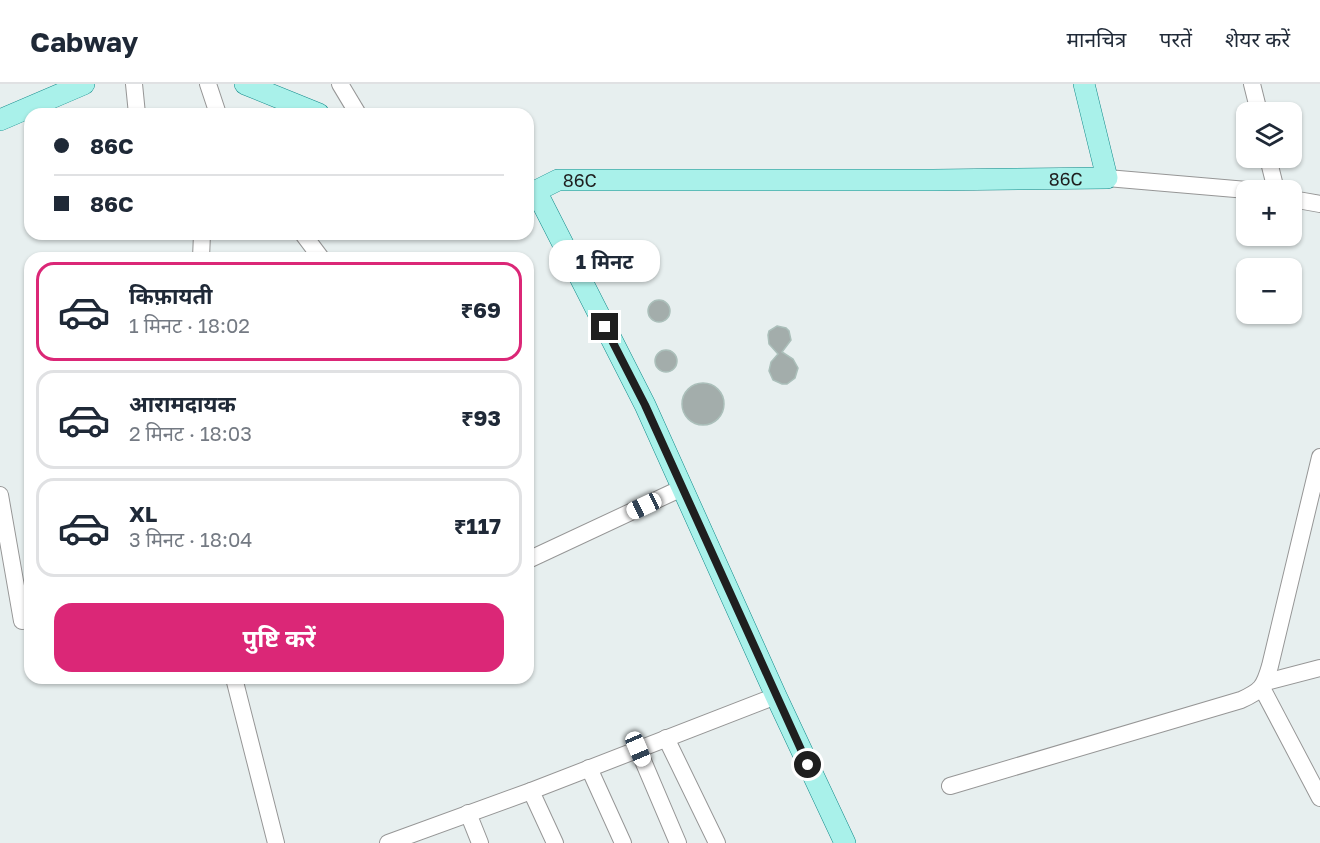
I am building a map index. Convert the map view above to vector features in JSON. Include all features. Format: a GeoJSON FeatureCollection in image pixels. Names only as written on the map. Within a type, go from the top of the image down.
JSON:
{"type":"FeatureCollection","features":[{"type":"Feature","properties":{"kind":"main road"},"geometry":{"type":"LineString","coordinates":[[28,108],[84,84]]}},
{"type":"Feature","properties":{"kind":"main road"},"geometry":{"type":"LineString","coordinates":[[245,84],[304,108]]}},
{"type":"Feature","properties":{"kind":"main road","name":"86C"},"geometry":{"type":"LineString","coordinates":[[534,189],[558,180],[1107,178],[1084,84]]}},
{"type":"Feature","properties":{"kind":"main road"},"geometry":{"type":"LineString","coordinates":[[0,120],[24,110]]}},
{"type":"Feature","properties":{"kind":"main road","name":"86C"},"geometry":{"type":"LineString","coordinates":[[534,194],[645,405],[845,843]]}},
{"type":"Feature","properties":{"kind":"street"},"geometry":{"type":"LineString","coordinates":[[134,84],[136,108]]}},
{"type":"Feature","properties":{"kind":"street"},"geometry":{"type":"LineString","coordinates":[[208,84],[216,108]]}},
{"type":"Feature","properties":{"kind":"street"},"geometry":{"type":"LineString","coordinates":[[340,84],[354,108]]}},
{"type":"Feature","properties":{"kind":"street"},"geometry":{"type":"LineString","coordinates":[[1252,84],[1256,102]]}},
{"type":"Feature","properties":{"kind":"street"},"geometry":{"type":"LineString","coordinates":[[1107,178],[1236,189]]}},
{"type":"Feature","properties":{"kind":"street"},"geometry":{"type":"LineString","coordinates":[[1302,201],[1320,204]]}},
{"type":"Feature","properties":{"kind":"street"},"geometry":{"type":"LineString","coordinates":[[1320,458],[1264,685],[1320,798]]}},
{"type":"Feature","properties":{"kind":"street"},"geometry":{"type":"LineString","coordinates":[[534,557],[682,488]]}},
{"type":"Feature","properties":{"kind":"street"},"geometry":{"type":"LineString","coordinates":[[0,495],[22,621]]}},
{"type":"Feature","properties":{"kind":"street"},"geometry":{"type":"LineString","coordinates":[[950,786],[1241,700],[1256,693],[1264,685],[1320,668]]}},
{"type":"Feature","properties":{"kind":"street"},"geometry":{"type":"LineString","coordinates":[[236,684],[276,843]]}},
{"type":"Feature","properties":{"kind":"street"},"geometry":{"type":"LineString","coordinates":[[388,843],[416,838],[468,813],[776,696]]}},
{"type":"Feature","properties":{"kind":"street"},"geometry":{"type":"LineString","coordinates":[[666,738],[717,843]]}},
{"type":"Feature","properties":{"kind":"street"},"geometry":{"type":"LineString","coordinates":[[638,749],[678,843]]}},
{"type":"Feature","properties":{"kind":"street"},"geometry":{"type":"LineString","coordinates":[[589,768],[623,843]]}},
{"type":"Feature","properties":{"kind":"street"},"geometry":{"type":"LineString","coordinates":[[531,790],[555,843]]}},
{"type":"Feature","properties":{"kind":"street"},"geometry":{"type":"LineString","coordinates":[[468,813],[480,843]]}},
{"type":"Feature","properties":{"kind":"building"},"geometry":{"type":"Polygon","coordinates":[[[659,300],[667,303],[670,311],[667,319],[659,322],[651,319],[648,311],[651,303],[659,300]]]}},
{"type":"Feature","properties":{"kind":"building"},"geometry":{"type":"Polygon","coordinates":[[[777,326],[789,331],[791,340],[782,352],[793,359],[798,368],[795,378],[787,384],[773,380],[769,371],[771,362],[778,354],[769,344],[768,335],[769,331],[777,326]]]}},
{"type":"Feature","properties":{"kind":"building"},"geometry":{"type":"Polygon","coordinates":[[[666,350],[674,353],[677,361],[674,369],[666,372],[658,369],[655,361],[658,353],[666,350]]]}},
{"type":"Feature","properties":{"kind":"building"},"geometry":{"type":"Polygon","coordinates":[[[703,383],[718,389],[724,404],[718,419],[703,425],[688,419],[682,404],[688,389],[703,383]]]}},
{"type":"Feature","properties":{"kind":"route"},"geometry":{"type":"LineString","coordinates":[[605,327],[645,405],[808,765]]}}]}
